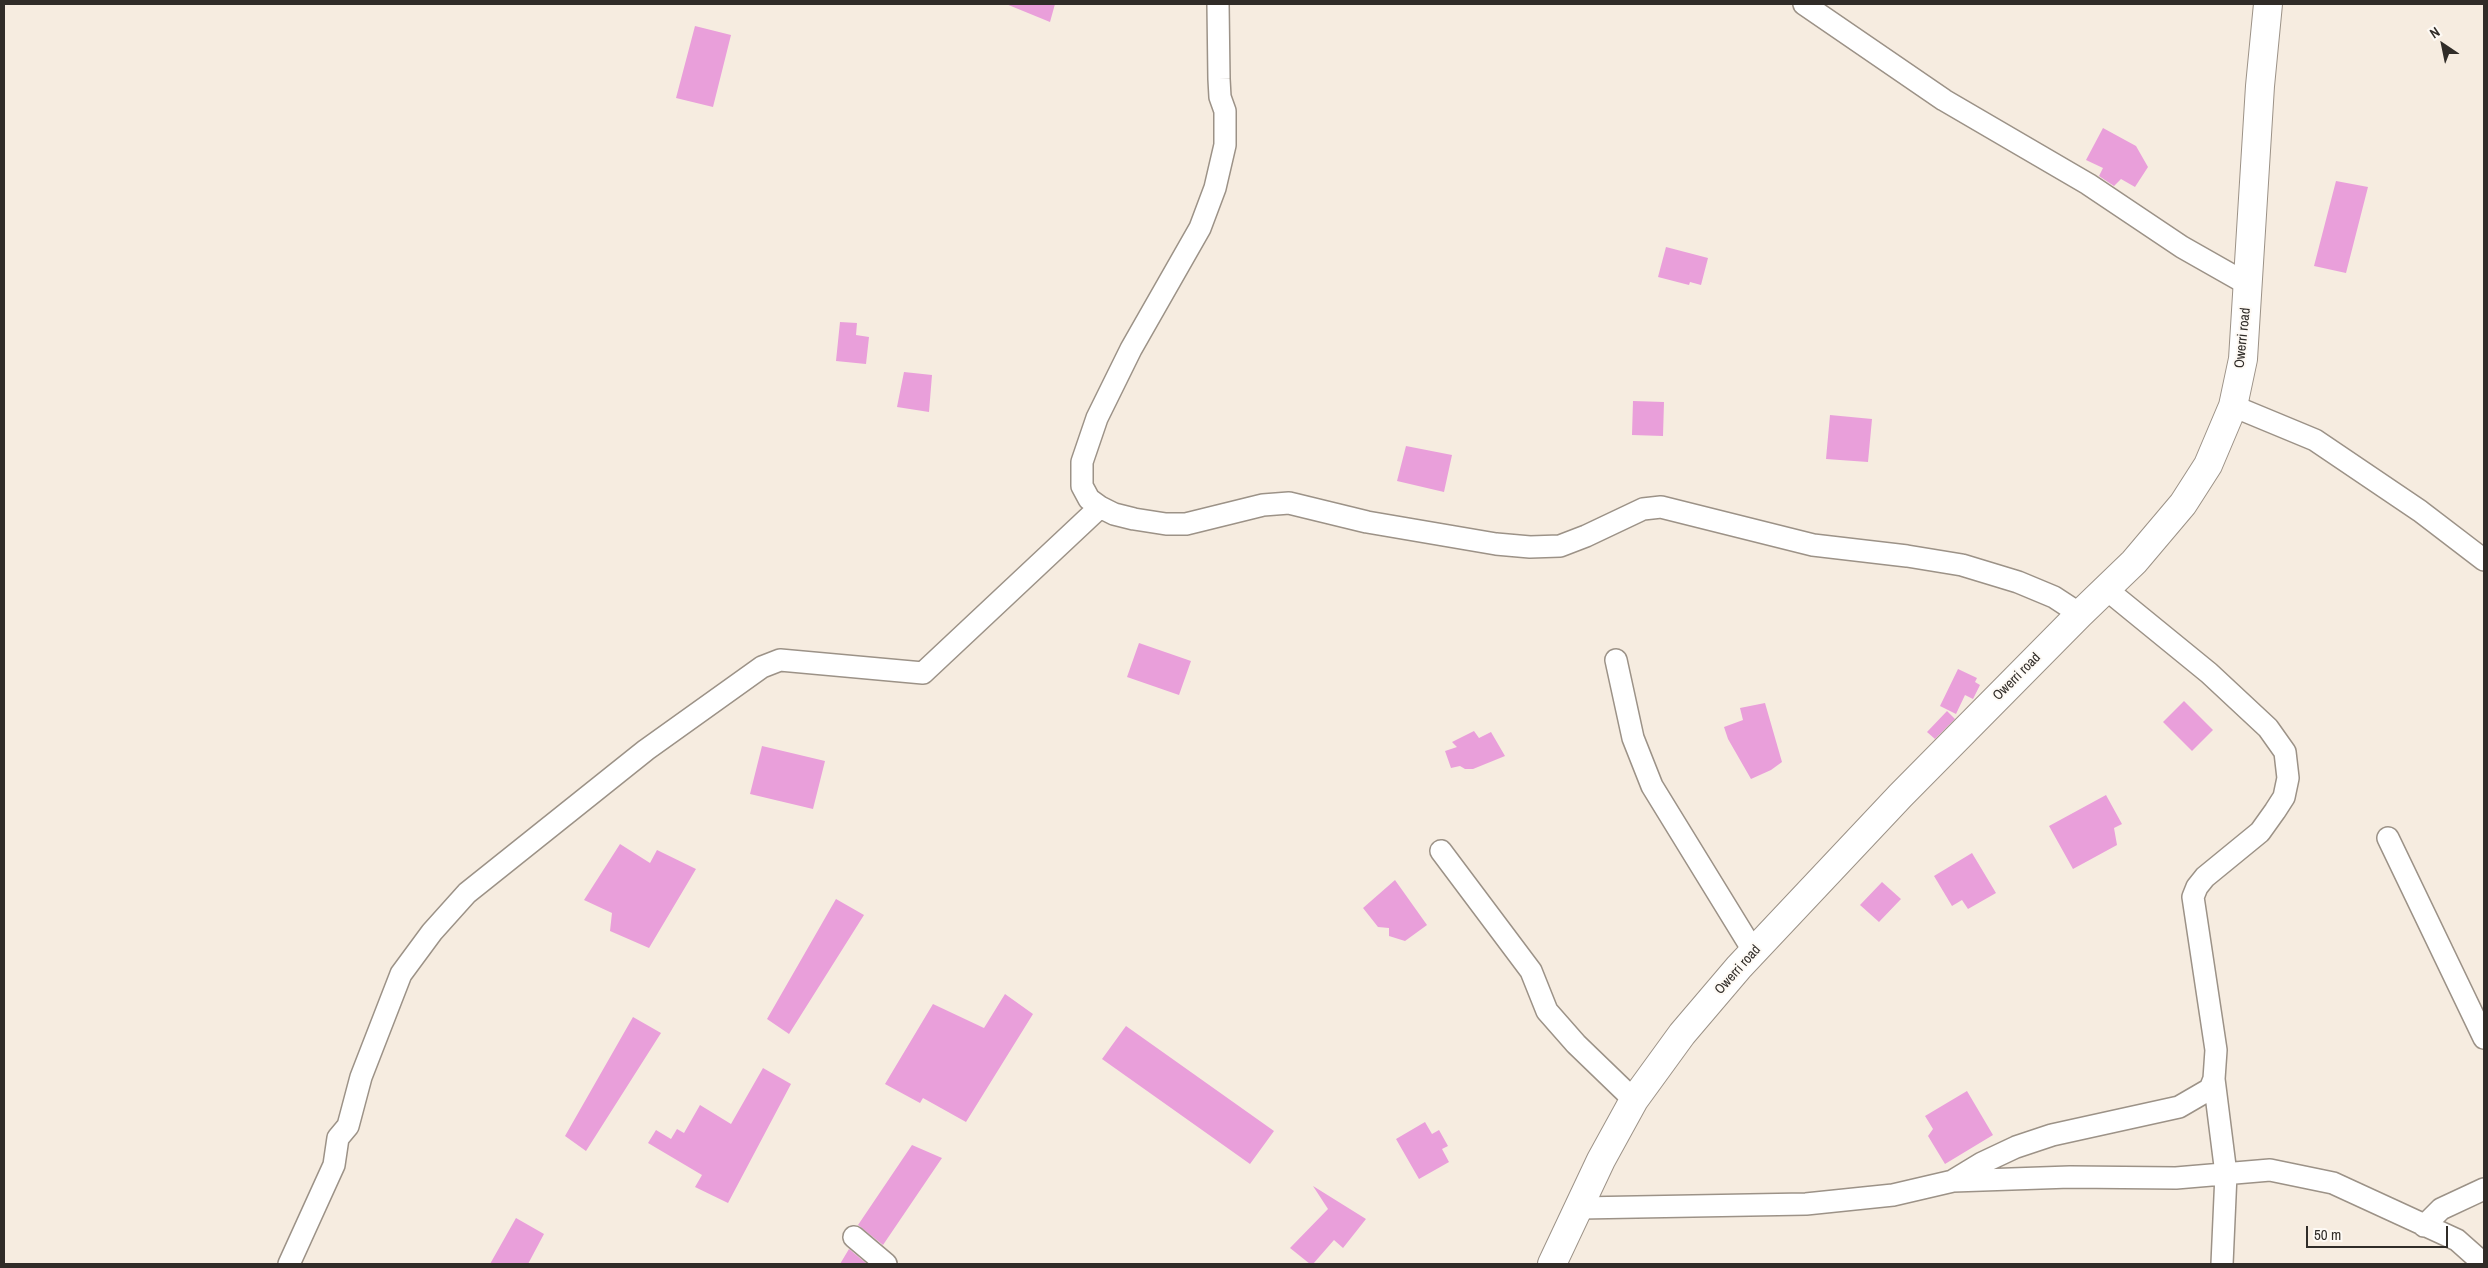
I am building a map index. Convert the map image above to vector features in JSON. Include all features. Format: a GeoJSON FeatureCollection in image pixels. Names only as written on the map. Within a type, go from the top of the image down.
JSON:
{"type":"FeatureCollection","features":[{"type":"Feature","properties":{"kind":"main road","name":"Owerri road"},"geometry":{"type":"LineString","coordinates":[[1552,1264],[1601,1160],[1634,1100],[1682,1034],[1754,952],[1901,794],[2134,562],[2183,504],[2208,465],[2233,406],[2243,359],[2260,86],[2268,4]]}},
{"type":"Feature","properties":{"kind":"street"},"geometry":{"type":"LineString","coordinates":[[1218,4],[1219,79],[1220,97],[1225,111],[1225,145],[1215,188],[1200,228],[1132,349],[1097,418],[1082,462],[1082,486],[1090,499],[1100,508],[1134,519],[1186,524],[1263,505],[1289,503],[1368,522],[1496,544],[1530,547],[1560,546],[1643,509],[1661,507],[1813,545],[1907,556],[1962,565],[2018,582],[2054,597],[2080,614]]}},
{"type":"Feature","properties":{"kind":"street"},"geometry":{"type":"LineString","coordinates":[[1804,4],[1944,100],[2088,184],[2182,247],[2249,285]]}},
{"type":"Feature","properties":{"kind":"street"},"geometry":{"type":"LineString","coordinates":[[2233,406],[2315,440],[2420,511],[2484,560]]}},
{"type":"Feature","properties":{"kind":"street"},"geometry":{"type":"LineString","coordinates":[[290,1264],[334,1166],[338,1138],[348,1126],[360,1077],[401,974],[432,932],[467,893],[646,750],[762,667],[780,660],[923,673],[1100,508]]}},
{"type":"Feature","properties":{"kind":"street"},"geometry":{"type":"LineString","coordinates":[[2106,589],[2209,673],[2268,728],[2285,752],[2288,778],[2284,796],[2275,811],[2260,832],[2205,877],[2197,887],[2193,897],[2216,1050],[2214,1079],[2226,1174],[2222,1264]]}},
{"type":"Feature","properties":{"kind":"street"},"geometry":{"type":"LineString","coordinates":[[1616,660],[1632,738],[1652,786],[1754,952]]}},
{"type":"Feature","properties":{"kind":"street"},"geometry":{"type":"LineString","coordinates":[[2388,838],[2484,1038]]}},
{"type":"Feature","properties":{"kind":"street"},"geometry":{"type":"LineString","coordinates":[[1441,851],[1530,971],[1547,1011],[1576,1044],[1634,1100]]}},
{"type":"Feature","properties":{"kind":"street"},"geometry":{"type":"LineString","coordinates":[[1953,1181],[1982,1163],[2052,1135],[2179,1107],[2210,1089],[2214,1079]]}},
{"type":"Feature","properties":{"kind":"street"},"geometry":{"type":"LineString","coordinates":[[1580,1208],[1806,1204],[1893,1196],[1953,1181],[2080,1177],[2176,1178],[2270,1170],[2334,1183],[2457,1240],[2484,1264]]}},
{"type":"Feature","properties":{"kind":"street"},"geometry":{"type":"LineString","coordinates":[[2424,1226],[2441,1209],[2484,1189]]}},
{"type":"Feature","properties":{"kind":"street"},"geometry":{"type":"LineString","coordinates":[[854,1237],[886,1264]]}},
{"type":"Feature","properties":{"kind":"building"},"geometry":{"type":"Polygon","coordinates":[[[1006,4],[1055,4],[1050,22],[1006,4]]]}},
{"type":"Feature","properties":{"kind":"building"},"geometry":{"type":"Polygon","coordinates":[[[695,26],[731,35],[713,107],[676,98],[695,26]]]}},
{"type":"Feature","properties":{"kind":"building"},"geometry":{"type":"Polygon","coordinates":[[[2103,128],[2136,146],[2148,167],[2135,187],[2121,179],[2114,186],[2099,176],[2103,168],[2086,160],[2103,128]]]}},
{"type":"Feature","properties":{"kind":"building"},"geometry":{"type":"Polygon","coordinates":[[[2336,181],[2368,187],[2346,273],[2314,266],[2336,181]]]}},
{"type":"Feature","properties":{"kind":"building"},"geometry":{"type":"Polygon","coordinates":[[[1666,247],[1708,258],[1701,285],[1690,282],[1689,285],[1658,277],[1666,247]]]}},
{"type":"Feature","properties":{"kind":"building"},"geometry":{"type":"Polygon","coordinates":[[[840,322],[857,323],[856,335],[869,337],[866,364],[836,361],[840,322]]]}},
{"type":"Feature","properties":{"kind":"building"},"geometry":{"type":"Polygon","coordinates":[[[904,372],[932,375],[929,412],[897,407],[904,372]]]}},
{"type":"Feature","properties":{"kind":"building"},"geometry":{"type":"Polygon","coordinates":[[[1633,401],[1664,402],[1663,436],[1632,435],[1633,401]]]}},
{"type":"Feature","properties":{"kind":"building"},"geometry":{"type":"Polygon","coordinates":[[[1830,415],[1872,419],[1868,462],[1826,459],[1830,415]]]}},
{"type":"Feature","properties":{"kind":"building"},"geometry":{"type":"Polygon","coordinates":[[[1406,446],[1452,455],[1444,492],[1397,481],[1406,446]]]}},
{"type":"Feature","properties":{"kind":"building"},"geometry":{"type":"Polygon","coordinates":[[[1139,643],[1191,661],[1179,695],[1127,677],[1139,643]]]}},
{"type":"Feature","properties":{"kind":"building"},"geometry":{"type":"Polygon","coordinates":[[[1958,669],[1977,678],[1975,682],[1980,685],[1973,699],[1965,695],[1956,714],[1940,706],[1958,669]]]}},
{"type":"Feature","properties":{"kind":"building"},"geometry":{"type":"Polygon","coordinates":[[[2184,701],[2213,730],[2192,751],[2163,722],[2184,701]]]}},
{"type":"Feature","properties":{"kind":"building"},"geometry":{"type":"Polygon","coordinates":[[[1765,703],[1782,762],[1771,770],[1751,779],[1728,739],[1724,727],[1743,720],[1740,708],[1765,703]]]}},
{"type":"Feature","properties":{"kind":"building"},"geometry":{"type":"Polygon","coordinates":[[[1947,711],[1955,719],[1935,739],[1927,732],[1947,711]]]}},
{"type":"Feature","properties":{"kind":"building"},"geometry":{"type":"Polygon","coordinates":[[[1474,731],[1479,738],[1491,732],[1505,756],[1473,769],[1465,769],[1460,766],[1451,768],[1445,751],[1457,747],[1452,742],[1474,731]]]}},
{"type":"Feature","properties":{"kind":"building"},"geometry":{"type":"Polygon","coordinates":[[[762,746],[825,761],[813,809],[750,794],[762,746]]]}},
{"type":"Feature","properties":{"kind":"building"},"geometry":{"type":"Polygon","coordinates":[[[2106,795],[2122,824],[2114,828],[2117,845],[2073,869],[2049,826],[2106,795]]]}},
{"type":"Feature","properties":{"kind":"building"},"geometry":{"type":"Polygon","coordinates":[[[620,844],[650,863],[657,850],[696,869],[649,948],[610,931],[612,913],[584,900],[620,844]]]}},
{"type":"Feature","properties":{"kind":"building"},"geometry":{"type":"Polygon","coordinates":[[[1972,853],[1996,893],[1968,909],[1962,900],[1952,906],[1934,876],[1972,853]]]}},
{"type":"Feature","properties":{"kind":"building"},"geometry":{"type":"Polygon","coordinates":[[[1395,880],[1427,925],[1405,941],[1389,936],[1389,928],[1378,927],[1363,908],[1395,880]]]}},
{"type":"Feature","properties":{"kind":"building"},"geometry":{"type":"Polygon","coordinates":[[[1882,882],[1901,899],[1879,922],[1860,905],[1882,882]]]}},
{"type":"Feature","properties":{"kind":"building"},"geometry":{"type":"Polygon","coordinates":[[[836,899],[864,915],[789,1034],[767,1019],[836,899]]]}},
{"type":"Feature","properties":{"kind":"building"},"geometry":{"type":"Polygon","coordinates":[[[1005,994],[1033,1014],[966,1122],[923,1098],[920,1103],[885,1084],[933,1004],[984,1028],[1005,994]]]}},
{"type":"Feature","properties":{"kind":"building"},"geometry":{"type":"Polygon","coordinates":[[[633,1017],[661,1033],[586,1151],[565,1136],[633,1017]]]}},
{"type":"Feature","properties":{"kind":"building"},"geometry":{"type":"Polygon","coordinates":[[[1126,1026],[1274,1131],[1250,1164],[1102,1059],[1126,1026]]]}},
{"type":"Feature","properties":{"kind":"building"},"geometry":{"type":"Polygon","coordinates":[[[763,1068],[791,1084],[728,1203],[695,1187],[702,1175],[648,1143],[656,1130],[671,1139],[677,1129],[684,1133],[700,1105],[731,1124],[763,1068]]]}},
{"type":"Feature","properties":{"kind":"building"},"geometry":{"type":"Polygon","coordinates":[[[1967,1091],[1993,1135],[1945,1164],[1928,1136],[1933,1129],[1925,1116],[1967,1091]]]}},
{"type":"Feature","properties":{"kind":"building"},"geometry":{"type":"Polygon","coordinates":[[[1425,1122],[1432,1134],[1439,1130],[1448,1146],[1442,1149],[1449,1162],[1419,1179],[1396,1139],[1425,1122]]]}},
{"type":"Feature","properties":{"kind":"building"},"geometry":{"type":"Polygon","coordinates":[[[912,1145],[942,1158],[883,1245],[858,1225],[912,1145]]]}},
{"type":"Feature","properties":{"kind":"building"},"geometry":{"type":"Polygon","coordinates":[[[1313,1186],[1366,1219],[1343,1248],[1334,1240],[1313,1264],[1310,1264],[1290,1248],[1328,1209],[1313,1186]]]}},
{"type":"Feature","properties":{"kind":"building"},"geometry":{"type":"Polygon","coordinates":[[[516,1218],[544,1234],[528,1264],[490,1264],[516,1218]]]}},
{"type":"Feature","properties":{"kind":"building"},"geometry":{"type":"Polygon","coordinates":[[[849,1249],[867,1264],[840,1264],[849,1249]]]}}]}
